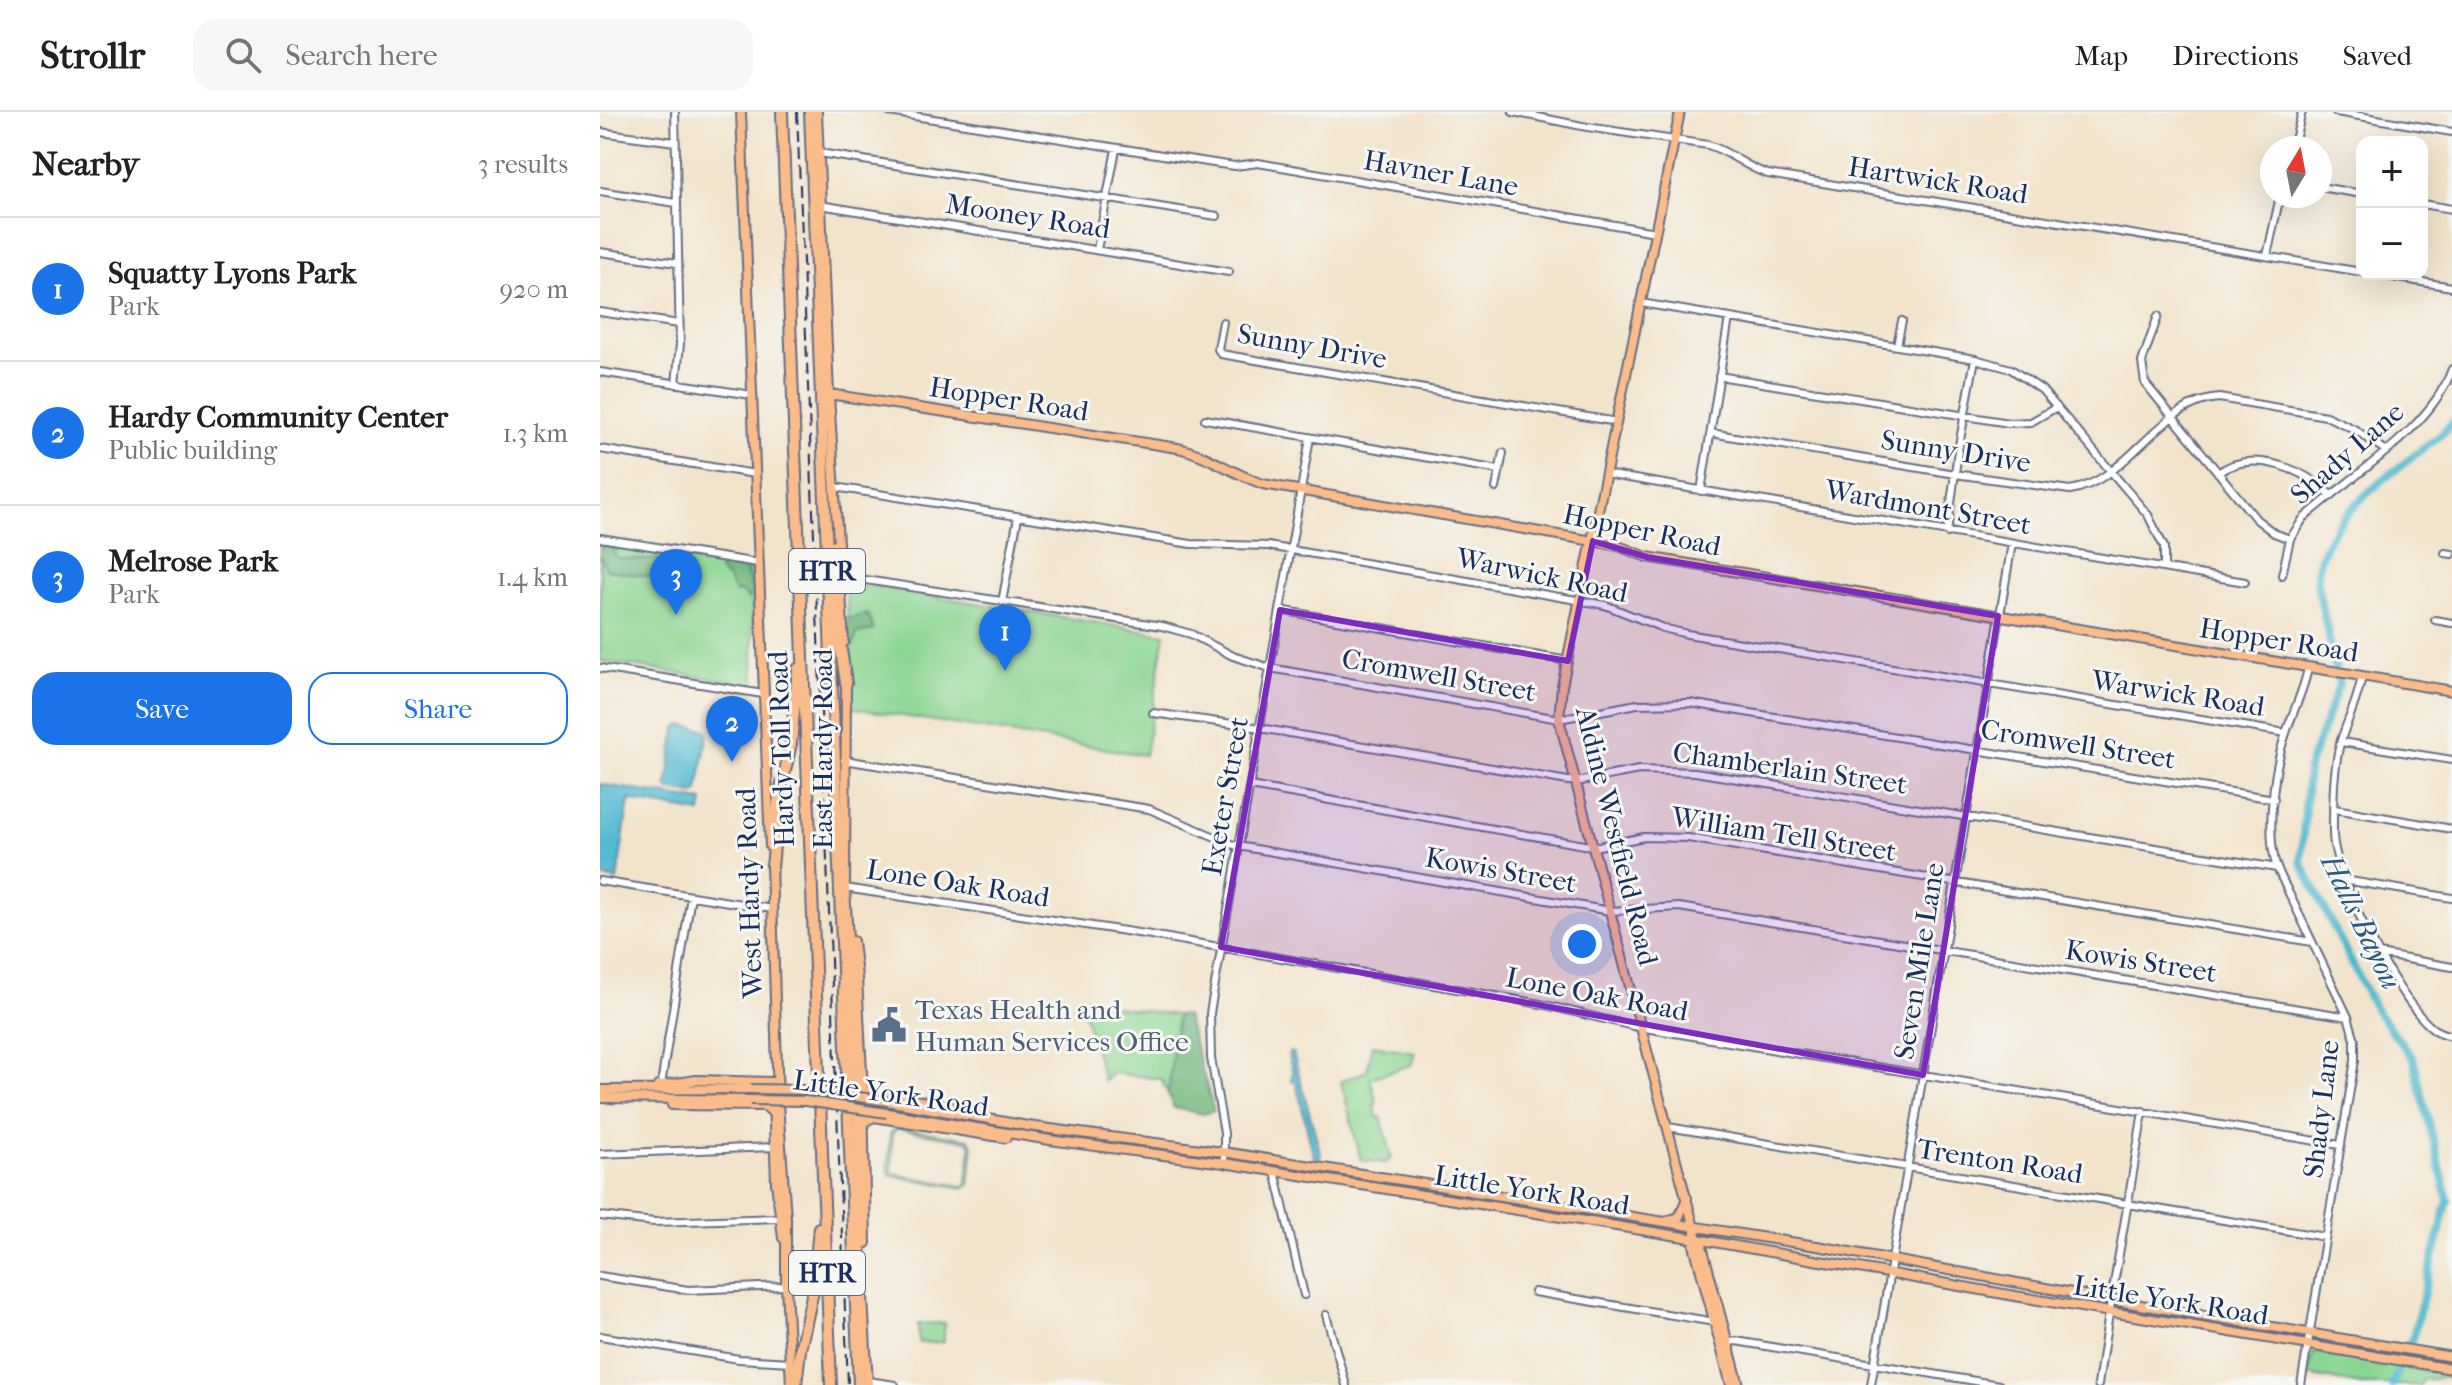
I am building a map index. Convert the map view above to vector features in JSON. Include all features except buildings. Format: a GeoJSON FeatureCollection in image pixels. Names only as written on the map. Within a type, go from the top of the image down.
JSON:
{"type":"FeatureCollection","features":[{"type":"Feature","properties":{"kind":"highway","name":"Hardy Toll Road"},"geometry":{"type":"LineString","coordinates":[[782,112],[831,1385]]}},
{"type":"Feature","properties":{"kind":"highway","name":"Hardy Toll Road"},"geometry":{"type":"LineString","coordinates":[[810,112],[823,473],[865,1384]]}},
{"type":"Feature","properties":{"kind":"highway"},"geometry":{"type":"LineString","coordinates":[[823,473],[829,505],[837,623],[846,683]]}},
{"type":"Feature","properties":{"kind":"highway"},"geometry":{"type":"LineString","coordinates":[[772,868],[778,802],[794,728],[801,643]]}},
{"type":"Feature","properties":{"kind":"highway"},"geometry":{"type":"LineString","coordinates":[[794,1385],[815,1278],[823,1162]]}},
{"type":"Feature","properties":{"kind":"main road","name":"West Hardy Road"},"geometry":{"type":"LineString","coordinates":[[741,112],[772,868],[777,1035],[775,1085],[780,1121],[790,1362],[794,1385]]}},
{"type":"Feature","properties":{"kind":"main road","name":"East Hardy Road"},"geometry":{"type":"LineString","coordinates":[[817,112],[846,683],[845,888],[860,1094],[865,1384]]}},
{"type":"Feature","properties":{"kind":"main road","name":"Aldine Westfield Road"},"geometry":{"type":"LineString","coordinates":[[1680,112],[1605,474],[1559,719],[1697,1239],[1707,1264],[1718,1322]]}},
{"type":"Feature","properties":{"kind":"main road","name":"Hopper Road"},"geometry":{"type":"LineString","coordinates":[[829,394],[1178,448],[1263,484],[1593,541],[1647,557],[2452,691]]}},
{"type":"Feature","properties":{"kind":"main road"},"geometry":{"type":"LineString","coordinates":[[845,888],[857,966],[860,1094],[864,1122],[867,1228],[862,1279]]}},
{"type":"Feature","properties":{"kind":"main road"},"geometry":{"type":"LineString","coordinates":[[775,965],[770,995],[775,1085],[773,1113],[779,1218],[786,1258]]}},
{"type":"Feature","properties":{"kind":"main road"},"geometry":{"type":"LineString","coordinates":[[645,1089],[696,1080],[763,1087],[766,1093],[764,1103],[759,1106]]}},
{"type":"Feature","properties":{"kind":"main road","name":"Little York Road"},"geometry":{"type":"LineString","coordinates":[[600,1090],[775,1085],[860,1094],[1028,1131],[1038,1138],[1224,1163],[1697,1239],[2452,1369]]}},
{"type":"Feature","properties":{"kind":"main road"},"geometry":{"type":"LineString","coordinates":[[884,1098],[876,1096],[874,1105],[875,1113],[884,1116]]}},
{"type":"Feature","properties":{"kind":"main road","name":"Little York Road"},"geometry":{"type":"LineString","coordinates":[[600,1098],[647,1101],[778,1099],[858,1109],[884,1116],[1028,1131],[1040,1128],[1156,1142],[1694,1227],[2452,1357]]}},
{"type":"Feature","properties":{"kind":"main road"},"geometry":{"type":"LineString","coordinates":[[647,1101],[683,1106],[759,1106],[768,1107],[773,1113]]}},
{"type":"Feature","properties":{"kind":"main road"},"geometry":{"type":"LineString","coordinates":[[864,1122],[884,1116]]}},
{"type":"Feature","properties":{"kind":"main road"},"geometry":{"type":"LineString","coordinates":[[1038,1138],[1040,1128]]}},
{"type":"Feature","properties":{"kind":"main road"},"geometry":{"type":"LineString","coordinates":[[1155,1154],[1156,1142]]}},
{"type":"Feature","properties":{"kind":"main road"},"geometry":{"type":"LineString","coordinates":[[1455,1200],[1456,1188]]}},
{"type":"Feature","properties":{"kind":"main road"},"geometry":{"type":"LineString","coordinates":[[1662,1222],[1679,1217],[1687,1197]]}},
{"type":"Feature","properties":{"kind":"main road","name":"Aldine Westfield Road"},"geometry":{"type":"LineString","coordinates":[[1697,1239],[1694,1245],[1739,1385]]}},
{"type":"Feature","properties":{"kind":"main road"},"geometry":{"type":"LineString","coordinates":[[1707,1264],[1711,1249],[1724,1244]]}},
{"type":"Feature","properties":{"kind":"main road","name":"Aldine Westfield Road"},"geometry":{"type":"LineString","coordinates":[[1724,1343],[1731,1385]]}},
{"type":"Feature","properties":{"kind":"street"},"geometry":{"type":"LineString","coordinates":[[675,112],[680,344],[676,384]]}},
{"type":"Feature","properties":{"kind":"street","name":"Havner Lane"},"geometry":{"type":"LineString","coordinates":[[889,112],[1220,164],[1258,163],[1655,232]]}},
{"type":"Feature","properties":{"kind":"street","name":"Hartwick Road"},"geometry":{"type":"LineString","coordinates":[[1513,112],[1715,147],[1768,174],[2356,271]]}},
{"type":"Feature","properties":{"kind":"street"},"geometry":{"type":"LineString","coordinates":[[2296,136],[2302,112]]}},
{"type":"Feature","properties":{"kind":"street"},"geometry":{"type":"LineString","coordinates":[[2336,112],[2452,132]]}},
{"type":"Feature","properties":{"kind":"street"},"geometry":{"type":"LineString","coordinates":[[600,132],[675,142]]}},
{"type":"Feature","properties":{"kind":"street"},"geometry":{"type":"LineString","coordinates":[[1097,250],[1116,149]]}},
{"type":"Feature","properties":{"kind":"street"},"geometry":{"type":"LineString","coordinates":[[819,153],[1217,216]]}},
{"type":"Feature","properties":{"kind":"street"},"geometry":{"type":"LineString","coordinates":[[2332,189],[2356,193]]}},
{"type":"Feature","properties":{"kind":"street"},"geometry":{"type":"LineString","coordinates":[[600,191],[676,203]]}},
{"type":"Feature","properties":{"kind":"street","name":"Mooney Road"},"geometry":{"type":"LineString","coordinates":[[820,205],[1229,272]]}},
{"type":"Feature","properties":{"kind":"street"},"geometry":{"type":"LineString","coordinates":[[2428,205],[2452,209]]}},
{"type":"Feature","properties":{"kind":"street"},"geometry":{"type":"LineString","coordinates":[[2267,256],[2277,208]]}},
{"type":"Feature","properties":{"kind":"street"},"geometry":{"type":"LineString","coordinates":[[600,252],[677,263]]}},
{"type":"Feature","properties":{"kind":"street"},"geometry":{"type":"LineString","coordinates":[[2410,280],[2452,287]]}},
{"type":"Feature","properties":{"kind":"street"},"geometry":{"type":"LineString","coordinates":[[1641,303],[1975,359],[2000,364],[2022,374],[2057,407],[2158,531],[2164,547],[2164,568]]}},
{"type":"Feature","properties":{"kind":"street"},"geometry":{"type":"LineString","coordinates":[[600,312],[679,324]]}},
{"type":"Feature","properties":{"kind":"street"},"geometry":{"type":"LineString","coordinates":[[2158,316],[2142,362],[2149,390],[2265,527],[2290,539]]}},
{"type":"Feature","properties":{"kind":"street"},"geometry":{"type":"LineString","coordinates":[[1701,491],[1729,318]]}},
{"type":"Feature","properties":{"kind":"street"},"geometry":{"type":"LineString","coordinates":[[1897,345],[1902,321]]}},
{"type":"Feature","properties":{"kind":"street","name":"Sunny Drive"},"geometry":{"type":"LineString","coordinates":[[1223,322],[1218,350],[1221,354],[1617,422]]}},
{"type":"Feature","properties":{"kind":"street"},"geometry":{"type":"LineString","coordinates":[[1947,533],[1975,359]]}},
{"type":"Feature","properties":{"kind":"street","name":"Shady Lane"},"geometry":{"type":"LineString","coordinates":[[2282,575],[2290,539],[2303,519],[2433,405],[2452,369]]}},
{"type":"Feature","properties":{"kind":"street"},"geometry":{"type":"LineString","coordinates":[[600,372],[752,395]]}},
{"type":"Feature","properties":{"kind":"street"},"geometry":{"type":"LineString","coordinates":[[1719,376],[1965,417],[2026,423],[2057,407]]}},
{"type":"Feature","properties":{"kind":"street","name":"Sunny Drive"},"geometry":{"type":"LineString","coordinates":[[1711,433],[2070,490],[2092,484],[2172,418],[2207,400],[2243,400],[2326,416],[2354,429],[2385,450]]}},
{"type":"Feature","properties":{"kind":"street"},"geometry":{"type":"LineString","coordinates":[[1205,419],[1499,470]]}},
{"type":"Feature","properties":{"kind":"street","name":"Exeter Street"},"geometry":{"type":"LineString","coordinates":[[1224,1163],[1224,1133],[1211,1058],[1210,1013],[1310,438]]}},
{"type":"Feature","properties":{"kind":"street"},"geometry":{"type":"LineString","coordinates":[[600,449],[755,474]]}},
{"type":"Feature","properties":{"kind":"street"},"geometry":{"type":"LineString","coordinates":[[1496,488],[1503,453]]}},
{"type":"Feature","properties":{"kind":"street"},"geometry":{"type":"LineString","coordinates":[[2218,473],[2240,462],[2278,466],[2310,477],[2332,496]]}},
{"type":"Feature","properties":{"kind":"street","name":"Wardmont Street"},"geometry":{"type":"LineString","coordinates":[[1605,474],[2245,582]]}},
{"type":"Feature","properties":{"kind":"street","name":"Warwick Road"},"geometry":{"type":"LineString","coordinates":[[835,487],[1191,544],[1268,546],[1605,605],[1687,634],[2286,733]]}},
{"type":"Feature","properties":{"kind":"street"},"geometry":{"type":"LineString","coordinates":[[1002,602],[1018,517]]}},
{"type":"Feature","properties":{"kind":"street"},"geometry":{"type":"LineString","coordinates":[[600,538],[758,563]]}},
{"type":"Feature","properties":{"kind":"street","name":"Seven Mile Lane"},"geometry":{"type":"LineString","coordinates":[[1871,1385],[2012,543]]}},
{"type":"Feature","properties":{"kind":"street","name":"Cromwell Street"},"geometry":{"type":"LineString","coordinates":[[840,576],[1177,630],[1233,656],[1270,668],[1559,719],[1637,704],[1690,703],[2274,799]]}},
{"type":"Feature","properties":{"kind":"street"},"geometry":{"type":"LineString","coordinates":[[1280,610],[1568,661]]}},
{"type":"Feature","properties":{"kind":"street"},"geometry":{"type":"LineString","coordinates":[[2435,620],[2452,623]]}},
{"type":"Feature","properties":{"kind":"street"},"geometry":{"type":"LineString","coordinates":[[600,668],[763,694]]}},
{"type":"Feature","properties":{"kind":"street","name":"Shady Lane"},"geometry":{"type":"LineString","coordinates":[[2301,1385],[2355,1060],[2355,1040],[2348,1017],[2277,868],[2271,844],[2274,799],[2286,733],[2313,668]]}},
{"type":"Feature","properties":{"kind":"street"},"geometry":{"type":"LineString","coordinates":[[2357,676],[2357,698],[2341,742],[2334,852],[2379,954],[2402,993],[2426,1023],[2438,1032],[2452,1036]]}},
{"type":"Feature","properties":{"kind":"street","name":"Chamberlain Street"},"geometry":{"type":"LineString","coordinates":[[1153,713],[1575,781],[1639,770],[1695,772],[2277,868]]}},
{"type":"Feature","properties":{"kind":"street"},"geometry":{"type":"LineString","coordinates":[[2341,742],[2452,760]]}},
{"type":"Feature","properties":{"kind":"street","name":"Kowis Street"},"geometry":{"type":"LineString","coordinates":[[844,760],[1149,809],[1239,846],[1610,911],[1679,907],[2348,1017]]}},
{"type":"Feature","properties":{"kind":"street","name":"William Tell Street"},"geometry":{"type":"LineString","coordinates":[[1250,786],[1592,845],[1644,837],[1688,838],[2312,942]]}},
{"type":"Feature","properties":{"kind":"street"},"geometry":{"type":"LineString","coordinates":[[2335,809],[2452,829]]}},
{"type":"Feature","properties":{"kind":"street"},"geometry":{"type":"LineString","coordinates":[[2344,880],[2452,898]]}},
{"type":"Feature","properties":{"kind":"street"},"geometry":{"type":"LineString","coordinates":[[600,881],[772,909]]}},
{"type":"Feature","properties":{"kind":"street","name":"Lone Oak Road"},"geometry":{"type":"LineString","coordinates":[[845,888],[1221,947],[1534,1002],[1642,1028],[2340,1145]]}},
{"type":"Feature","properties":{"kind":"street"},"geometry":{"type":"LineString","coordinates":[[661,1085],[691,896]]}},
{"type":"Feature","properties":{"kind":"street"},"geometry":{"type":"LineString","coordinates":[[2379,954],[2452,967]]}},
{"type":"Feature","properties":{"kind":"street"},"geometry":{"type":"LineString","coordinates":[[2098,1385],[2116,1258],[2129,1204],[2143,1111]]}},
{"type":"Feature","properties":{"kind":"street","name":"Trenton Road"},"geometry":{"type":"LineString","coordinates":[[1668,1127],[2325,1237]]}},
{"type":"Feature","properties":{"kind":"street"},"geometry":{"type":"LineString","coordinates":[[600,1154],[775,1147]]}},
{"type":"Feature","properties":{"kind":"street"},"geometry":{"type":"LineString","coordinates":[[1275,1171],[1304,1295]]}},
{"type":"Feature","properties":{"kind":"street"},"geometry":{"type":"LineString","coordinates":[[600,1216],[654,1222],[779,1218]]}},
{"type":"Feature","properties":{"kind":"street"},"geometry":{"type":"LineString","coordinates":[[600,1276],[688,1290],[786,1286]]}},
{"type":"Feature","properties":{"kind":"street"},"geometry":{"type":"LineString","coordinates":[[1534,1292],[1718,1322]]}},
{"type":"Feature","properties":{"kind":"street"},"geometry":{"type":"LineString","coordinates":[[1326,1315],[1346,1385]]}},
{"type":"Feature","properties":{"kind":"street"},"geometry":{"type":"LineString","coordinates":[[600,1336],[739,1359],[790,1362]]}},
{"type":"Feature","properties":{"kind":"street"},"geometry":{"type":"LineString","coordinates":[[1724,1343],[1736,1341],[1999,1385]]}},
{"type":"Feature","properties":{"kind":"street"},"geometry":{"type":"LineString","coordinates":[[865,1384],[895,1385]]}},
{"type":"Feature","properties":{"kind":"highlighted area"},"geometry":{"type":"Polygon","coordinates":[[[1593,541],[1647,557],[1998,616],[1923,1075],[1221,947],[1280,610],[1568,661],[1593,541]]]}},
{"type":"Feature","properties":{"kind":"green space"},"geometry":{"type":"Polygon","coordinates":[[[600,544],[751,569],[754,685],[600,661],[600,544]]]}},
{"type":"Feature","properties":{"kind":"green space"},"geometry":{"type":"Polygon","coordinates":[[[609,545],[617,558],[648,560],[679,556],[682,564],[691,568],[689,574],[654,570],[651,577],[607,570],[600,556],[600,548],[609,545]]]}},
{"type":"Feature","properties":{"kind":"green space"},"geometry":{"type":"Polygon","coordinates":[[[726,563],[746,568],[752,591],[748,599],[741,591],[736,593],[719,570],[726,563]]]}},
{"type":"Feature","properties":{"kind":"green space"},"geometry":{"type":"Polygon","coordinates":[[[846,582],[1165,634],[1145,755],[853,708],[846,582]]]}},
{"type":"Feature","properties":{"kind":"green space"},"geometry":{"type":"Polygon","coordinates":[[[867,614],[874,630],[857,633],[853,646],[847,637],[848,619],[867,614]]]}},
{"type":"Feature","properties":{"kind":"green space"},"geometry":{"type":"Polygon","coordinates":[[[1081,1002],[1177,1015],[1168,1094],[1161,1079],[1113,1073],[1104,1081],[1081,1002]]]}},
{"type":"Feature","properties":{"kind":"green space"},"geometry":{"type":"Polygon","coordinates":[[[1177,1015],[1186,1016],[1214,1111],[1203,1114],[1174,1108],[1168,1094],[1177,1015]]]}},
{"type":"Feature","properties":{"kind":"green space"},"geometry":{"type":"Polygon","coordinates":[[[1372,1045],[1415,1052],[1411,1065],[1370,1078],[1377,1103],[1374,1104],[1377,1118],[1381,1117],[1392,1157],[1386,1163],[1361,1160],[1341,1081],[1367,1071],[1372,1045]]]}},
{"type":"Feature","properties":{"kind":"green space"},"geometry":{"type":"Polygon","coordinates":[[[896,1127],[969,1139],[973,1145],[969,1185],[963,1188],[890,1175],[890,1134],[896,1127]],[[897,1129],[892,1134],[892,1174],[963,1186],[967,1183],[971,1146],[968,1141],[897,1129]]]}},
{"type":"Feature","properties":{"kind":"green space"},"geometry":{"type":"Polygon","coordinates":[[[944,1323],[944,1342],[919,1343],[918,1324],[944,1323]]]}},
{"type":"Feature","properties":{"kind":"green space"},"geometry":{"type":"Polygon","coordinates":[[[2313,1352],[2452,1377],[2423,1380],[2420,1385],[2361,1385],[2308,1375],[2313,1352]]]}},
{"type":"Feature","properties":{"kind":"water"},"geometry":{"type":"Polygon","coordinates":[[[681,725],[708,732],[695,794],[667,787],[676,729],[681,725]]]}},
{"type":"Feature","properties":{"kind":"water"},"geometry":{"type":"Polygon","coordinates":[[[600,784],[703,801],[701,813],[629,800],[617,880],[600,877],[600,784]]]}},
{"type":"Feature","properties":{"kind":"water"},"geometry":{"type":"Polygon","coordinates":[[[1290,1052],[1321,1155],[1319,1159],[1314,1157],[1296,1083],[1291,1081],[1290,1052]]]}},
{"type":"Feature","properties":{"kind":"waterway","name":"Halls Bayou"},"geometry":{"type":"LineString","coordinates":[[2392,1385],[2413,1336],[2448,1200],[2413,1058],[2375,1009],[2301,862],[2308,769],[2339,684],[2317,583],[2320,560],[2344,518],[2362,498],[2452,423]]}},
{"type":"Feature","properties":{"kind":"railway"},"geometry":{"type":"LineString","coordinates":[[797,112],[848,1385]]}},
{"type":"Feature","properties":{"kind":"place","name":"Melrose Park"},"geometry":{"type":"Point","coordinates":[676,615]}},
{"type":"Feature","properties":{"kind":"place","name":"Squatty Lyons Park"},"geometry":{"type":"Point","coordinates":[1005,671]}},
{"type":"Feature","properties":{"kind":"place","name":"Hardy Community Center"},"geometry":{"type":"Point","coordinates":[732,762]}},
{"type":"Feature","properties":{"kind":"place","name":"Texas Health and Human Services Office"},"geometry":{"type":"Point","coordinates":[889,1025]}}]}
